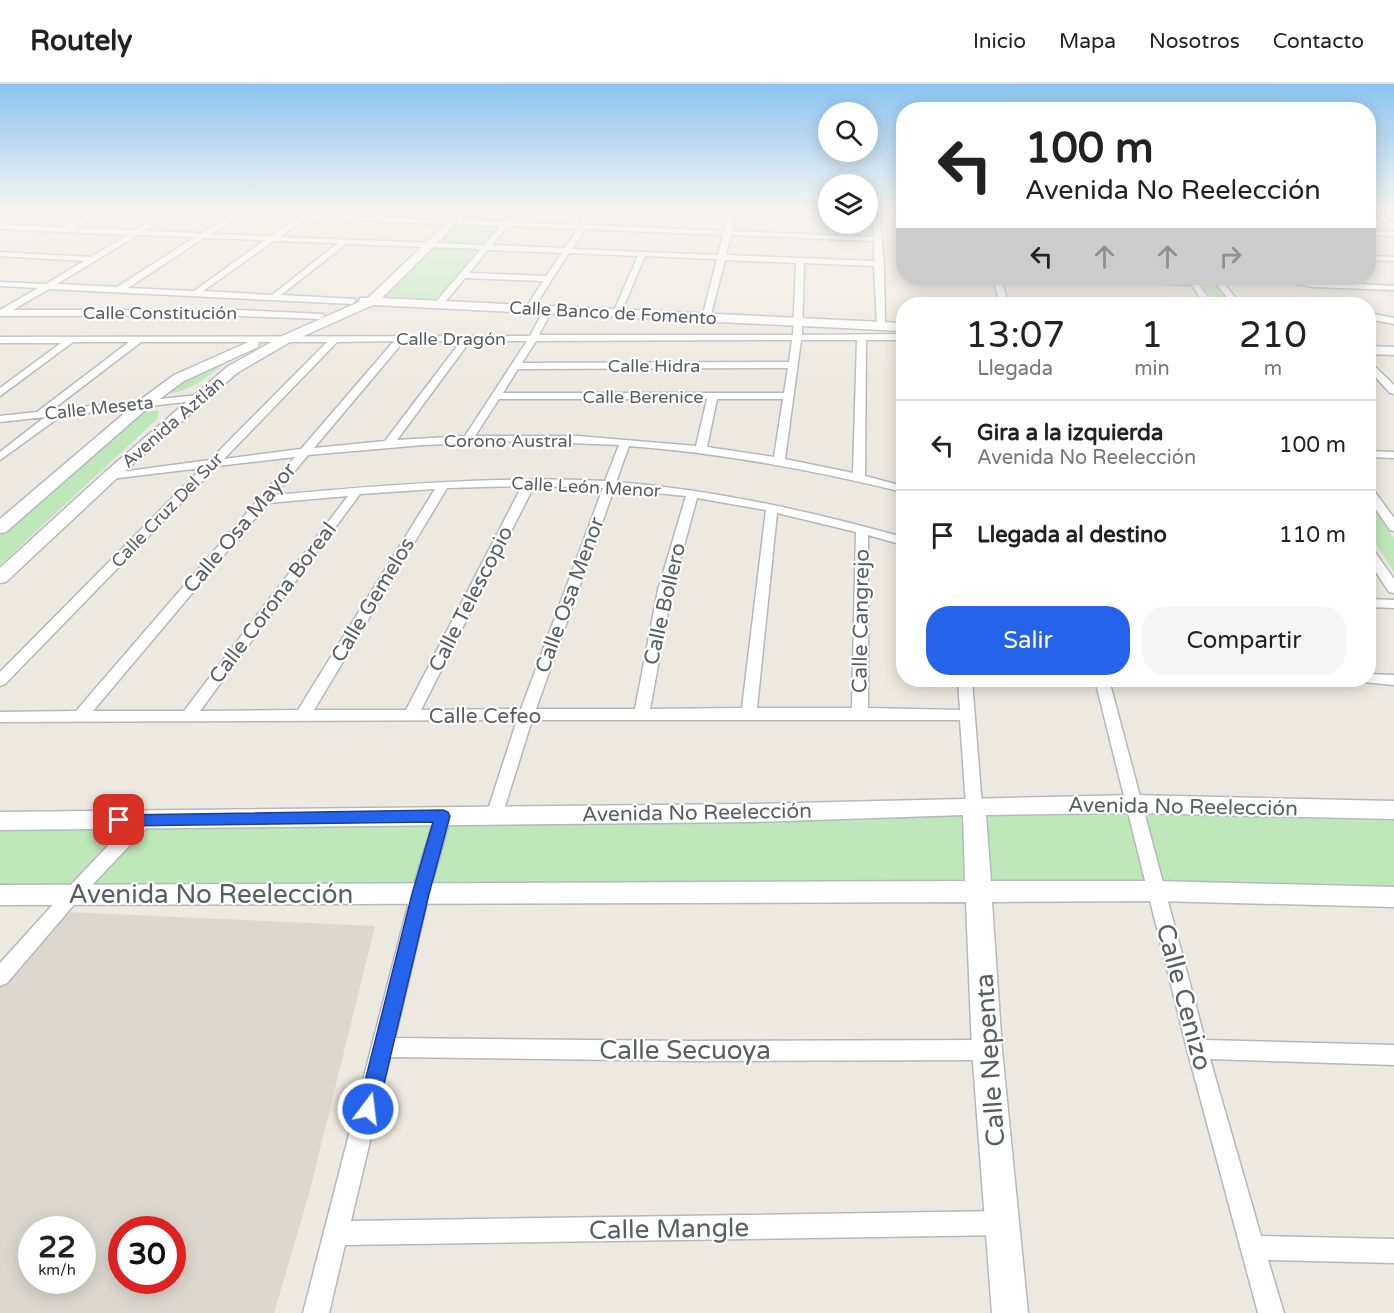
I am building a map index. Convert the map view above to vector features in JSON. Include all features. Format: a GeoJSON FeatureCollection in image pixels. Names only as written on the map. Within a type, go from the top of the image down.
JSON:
{"type":"FeatureCollection","features":[{"type":"Feature","properties":{"kind":"main road","name":"Avenida Aztlán"},"geometry":{"type":"LineString","coordinates":[[0,528],[145,403],[179,378],[352,301],[370,291],[393,268]]}},
{"type":"Feature","properties":{"kind":"main road"},"geometry":{"type":"LineString","coordinates":[[370,302],[407,268]]}},
{"type":"Feature","properties":{"kind":"main road","name":"Calle Banco de Fomento"},"geometry":{"type":"LineString","coordinates":[[352,301],[896,327]]}},
{"type":"Feature","properties":{"kind":"main road","name":"Avenida Aztlán"},"geometry":{"type":"LineString","coordinates":[[0,578],[110,476],[244,362],[286,339],[370,302]]}},
{"type":"Feature","properties":{"kind":"main road"},"geometry":{"type":"LineString","coordinates":[[1376,350],[1394,351]]}},
{"type":"Feature","properties":{"kind":"main road","name":"Avenida No Reelección"},"geometry":{"type":"LineString","coordinates":[[0,820],[752,813],[1134,804],[1394,810]]}},
{"type":"Feature","properties":{"kind":"main road","name":"Calle Nepenta"},"geometry":{"type":"LineString","coordinates":[[974,806],[987,1050],[1004,1223],[1010,1313]]}},
{"type":"Feature","properties":{"kind":"main road","name":"Avenida No Reelección"},"geometry":{"type":"LineString","coordinates":[[0,895],[1156,891],[1394,897]]}},
{"type":"Feature","properties":{"kind":"street"},"geometry":{"type":"LineString","coordinates":[[1,314],[76,268]]}},
{"type":"Feature","properties":{"kind":"street"},"geometry":{"type":"LineString","coordinates":[[120,289],[152,268]]}},
{"type":"Feature","properties":{"kind":"street"},"geometry":{"type":"LineString","coordinates":[[197,292],[230,268]]}},
{"type":"Feature","properties":{"kind":"street"},"geometry":{"type":"LineString","coordinates":[[275,297],[311,268]]}},
{"type":"Feature","properties":{"kind":"street"},"geometry":{"type":"LineString","coordinates":[[438,305],[467,268]]}},
{"type":"Feature","properties":{"kind":"street"},"geometry":{"type":"LineString","coordinates":[[529,309],[556,268]]}},
{"type":"Feature","properties":{"kind":"street"},"geometry":{"type":"LineString","coordinates":[[617,313],[636,268]]}},
{"type":"Feature","properties":{"kind":"street"},"geometry":{"type":"LineString","coordinates":[[705,318],[719,268]]}},
{"type":"Feature","properties":{"kind":"street"},"geometry":{"type":"LineString","coordinates":[[779,462],[797,338],[800,268]]}},
{"type":"Feature","properties":{"kind":"street"},"geometry":{"type":"LineString","coordinates":[[880,268],[881,326]]}},
{"type":"Feature","properties":{"kind":"street"},"geometry":{"type":"LineString","coordinates":[[462,275],[549,279]]}},
{"type":"Feature","properties":{"kind":"street","name":"Calle Banco de Fomento"},"geometry":{"type":"LineString","coordinates":[[0,284],[352,301]]}},
{"type":"Feature","properties":{"kind":"street"},"geometry":{"type":"LineString","coordinates":[[1221,285],[1231,297]]}},
{"type":"Feature","properties":{"kind":"street"},"geometry":{"type":"LineString","coordinates":[[1314,285],[1394,288]]}},
{"type":"Feature","properties":{"kind":"street"},"geometry":{"type":"LineString","coordinates":[[468,440],[516,366],[548,310]]}},
{"type":"Feature","properties":{"kind":"street","name":"Calle Constitución"},"geometry":{"type":"LineString","coordinates":[[1,314],[239,313],[320,316]]}},
{"type":"Feature","properties":{"kind":"street"},"geometry":{"type":"LineString","coordinates":[[1376,318],[1394,321]]}},
{"type":"Feature","properties":{"kind":"street","name":"Calle Dragón"},"geometry":{"type":"LineString","coordinates":[[2,342],[72,339],[896,337]]}},
{"type":"Feature","properties":{"kind":"street"},"geometry":{"type":"LineString","coordinates":[[859,477],[862,338]]}},
{"type":"Feature","properties":{"kind":"street"},"geometry":{"type":"LineString","coordinates":[[0,393],[72,339]]}},
{"type":"Feature","properties":{"kind":"street","name":"Calle Osa Mayor"},"geometry":{"type":"LineString","coordinates":[[81,716],[400,339]]}},
{"type":"Feature","properties":{"kind":"street"},"geometry":{"type":"LineString","coordinates":[[388,445],[467,339]]}},
{"type":"Feature","properties":{"kind":"street"},"geometry":{"type":"LineString","coordinates":[[41,414],[138,340]]}},
{"type":"Feature","properties":{"kind":"street","name":"Calle Cruz Del Sur"},"geometry":{"type":"LineString","coordinates":[[0,681],[210,464],[334,340]]}},
{"type":"Feature","properties":{"kind":"street","name":"Calle Hidra"},"geometry":{"type":"LineString","coordinates":[[516,366],[792,365]]}},
{"type":"Feature","properties":{"kind":"street"},"geometry":{"type":"LineString","coordinates":[[1376,372],[1394,391]]}},
{"type":"Feature","properties":{"kind":"street","name":"Calle Berenice"},"geometry":{"type":"LineString","coordinates":[[497,396],[789,396]]}},
{"type":"Feature","properties":{"kind":"street"},"geometry":{"type":"LineString","coordinates":[[701,448],[712,397]]}},
{"type":"Feature","properties":{"kind":"street","name":"Calle Meseta"},"geometry":{"type":"LineString","coordinates":[[0,419],[199,398]]}},
{"type":"Feature","properties":{"kind":"street"},"geometry":{"type":"LineString","coordinates":[[0,457],[59,412]]}},
{"type":"Feature","properties":{"kind":"street","name":"Corono Austral"},"geometry":{"type":"LineString","coordinates":[[110,476],[388,445],[468,440],[625,443],[701,448],[859,477],[896,487]]}},
{"type":"Feature","properties":{"kind":"street","name":"Calle Osa Menor"},"geometry":{"type":"LineString","coordinates":[[494,816],[526,716],[625,443]]}},
{"type":"Feature","properties":{"kind":"street"},"geometry":{"type":"LineString","coordinates":[[1376,454],[1394,455]]}},
{"type":"Feature","properties":{"kind":"street","name":"Calle León Menor"},"geometry":{"type":"LineString","coordinates":[[263,500],[444,484],[530,482],[610,485],[772,507],[896,539]]}},
{"type":"Feature","properties":{"kind":"street","name":"Calle Telescopio"},"geometry":{"type":"LineString","coordinates":[[410,716],[530,482]]}},
{"type":"Feature","properties":{"kind":"street","name":"Calle Gemelos"},"geometry":{"type":"LineString","coordinates":[[303,717],[444,484]]}},
{"type":"Feature","properties":{"kind":"street","name":"Calle Corona Boreal"},"geometry":{"type":"LineString","coordinates":[[189,715],[357,491]]}},
{"type":"Feature","properties":{"kind":"street","name":"Calle Bollero"},"geometry":{"type":"LineString","coordinates":[[641,715],[666,590],[692,495]]}},
{"type":"Feature","properties":{"kind":"street"},"geometry":{"type":"LineString","coordinates":[[749,714],[772,507]]}},
{"type":"Feature","properties":{"kind":"street"},"geometry":{"type":"LineString","coordinates":[[1376,509],[1394,527]]}},
{"type":"Feature","properties":{"kind":"street","name":"Calle Cangrejo"},"geometry":{"type":"LineString","coordinates":[[860,713],[862,529]]}},
{"type":"Feature","properties":{"kind":"street"},"geometry":{"type":"LineString","coordinates":[[1376,563],[1394,590]]}},
{"type":"Feature","properties":{"kind":"street"},"geometry":{"type":"LineString","coordinates":[[1376,603],[1394,604]]}},
{"type":"Feature","properties":{"kind":"street"},"geometry":{"type":"LineString","coordinates":[[1376,679],[1394,680]]}},
{"type":"Feature","properties":{"kind":"street"},"geometry":{"type":"LineString","coordinates":[[966,687],[974,806]]}},
{"type":"Feature","properties":{"kind":"street","name":"Calle Cenizo"},"geometry":{"type":"LineString","coordinates":[[1104,687],[1197,1049],[1271,1313]]}},
{"type":"Feature","properties":{"kind":"street","name":"Calle Cefeo"},"geometry":{"type":"LineString","coordinates":[[0,717],[860,713],[969,715]]}},
{"type":"Feature","properties":{"kind":"street"},"geometry":{"type":"LineString","coordinates":[[316,1313],[384,1047],[420,894],[443,816]]}},
{"type":"Feature","properties":{"kind":"street"},"geometry":{"type":"LineString","coordinates":[[0,977],[72,895],[143,820]]}},
{"type":"Feature","properties":{"kind":"street","name":"Calle Secuoya"},"geometry":{"type":"LineString","coordinates":[[384,1047],[693,1051],[987,1050]]}},
{"type":"Feature","properties":{"kind":"street"},"geometry":{"type":"LineString","coordinates":[[1197,1049],[1394,1055]]}},
{"type":"Feature","properties":{"kind":"street","name":"Calle Mangle"},"geometry":{"type":"LineString","coordinates":[[335,1233],[1004,1223]]}},
{"type":"Feature","properties":{"kind":"street"},"geometry":{"type":"LineString","coordinates":[[1254,1248],[1394,1251]]}},
{"type":"Feature","properties":{"kind":"shaded area"},"geometry":{"type":"Polygon","coordinates":[[[68,912],[375,926],[309,1194],[274,1313],[0,1313],[0,985],[68,912]]]}},
{"type":"Feature","properties":{"kind":"green space"},"geometry":{"type":"Polygon","coordinates":[[[406,268],[469,268],[438,305],[370,302],[406,268]]]}},
{"type":"Feature","properties":{"kind":"green space"},"geometry":{"type":"Polygon","coordinates":[[[1202,285],[1218,285],[1227,297],[1210,297],[1202,285]]]}},
{"type":"Feature","properties":{"kind":"green space"},"geometry":{"type":"Polygon","coordinates":[[[237,353],[191,387],[171,393],[160,393],[237,353]]]}},
{"type":"Feature","properties":{"kind":"green space"},"geometry":{"type":"Polygon","coordinates":[[[147,409],[159,411],[157,419],[0,565],[0,532],[133,413],[147,409]]]}},
{"type":"Feature","properties":{"kind":"green space"},"geometry":{"type":"Polygon","coordinates":[[[1376,513],[1394,538],[1394,572],[1376,544],[1376,513]]]}},
{"type":"Feature","properties":{"kind":"green space"},"geometry":{"type":"Polygon","coordinates":[[[1394,810],[1394,897],[0,894],[0,821],[1394,810]]]}},
{"type":"Feature","properties":{"kind":"route"},"geometry":{"type":"LineString","coordinates":[[119,820],[443,816],[420,894],[368,1109]]}}]}
